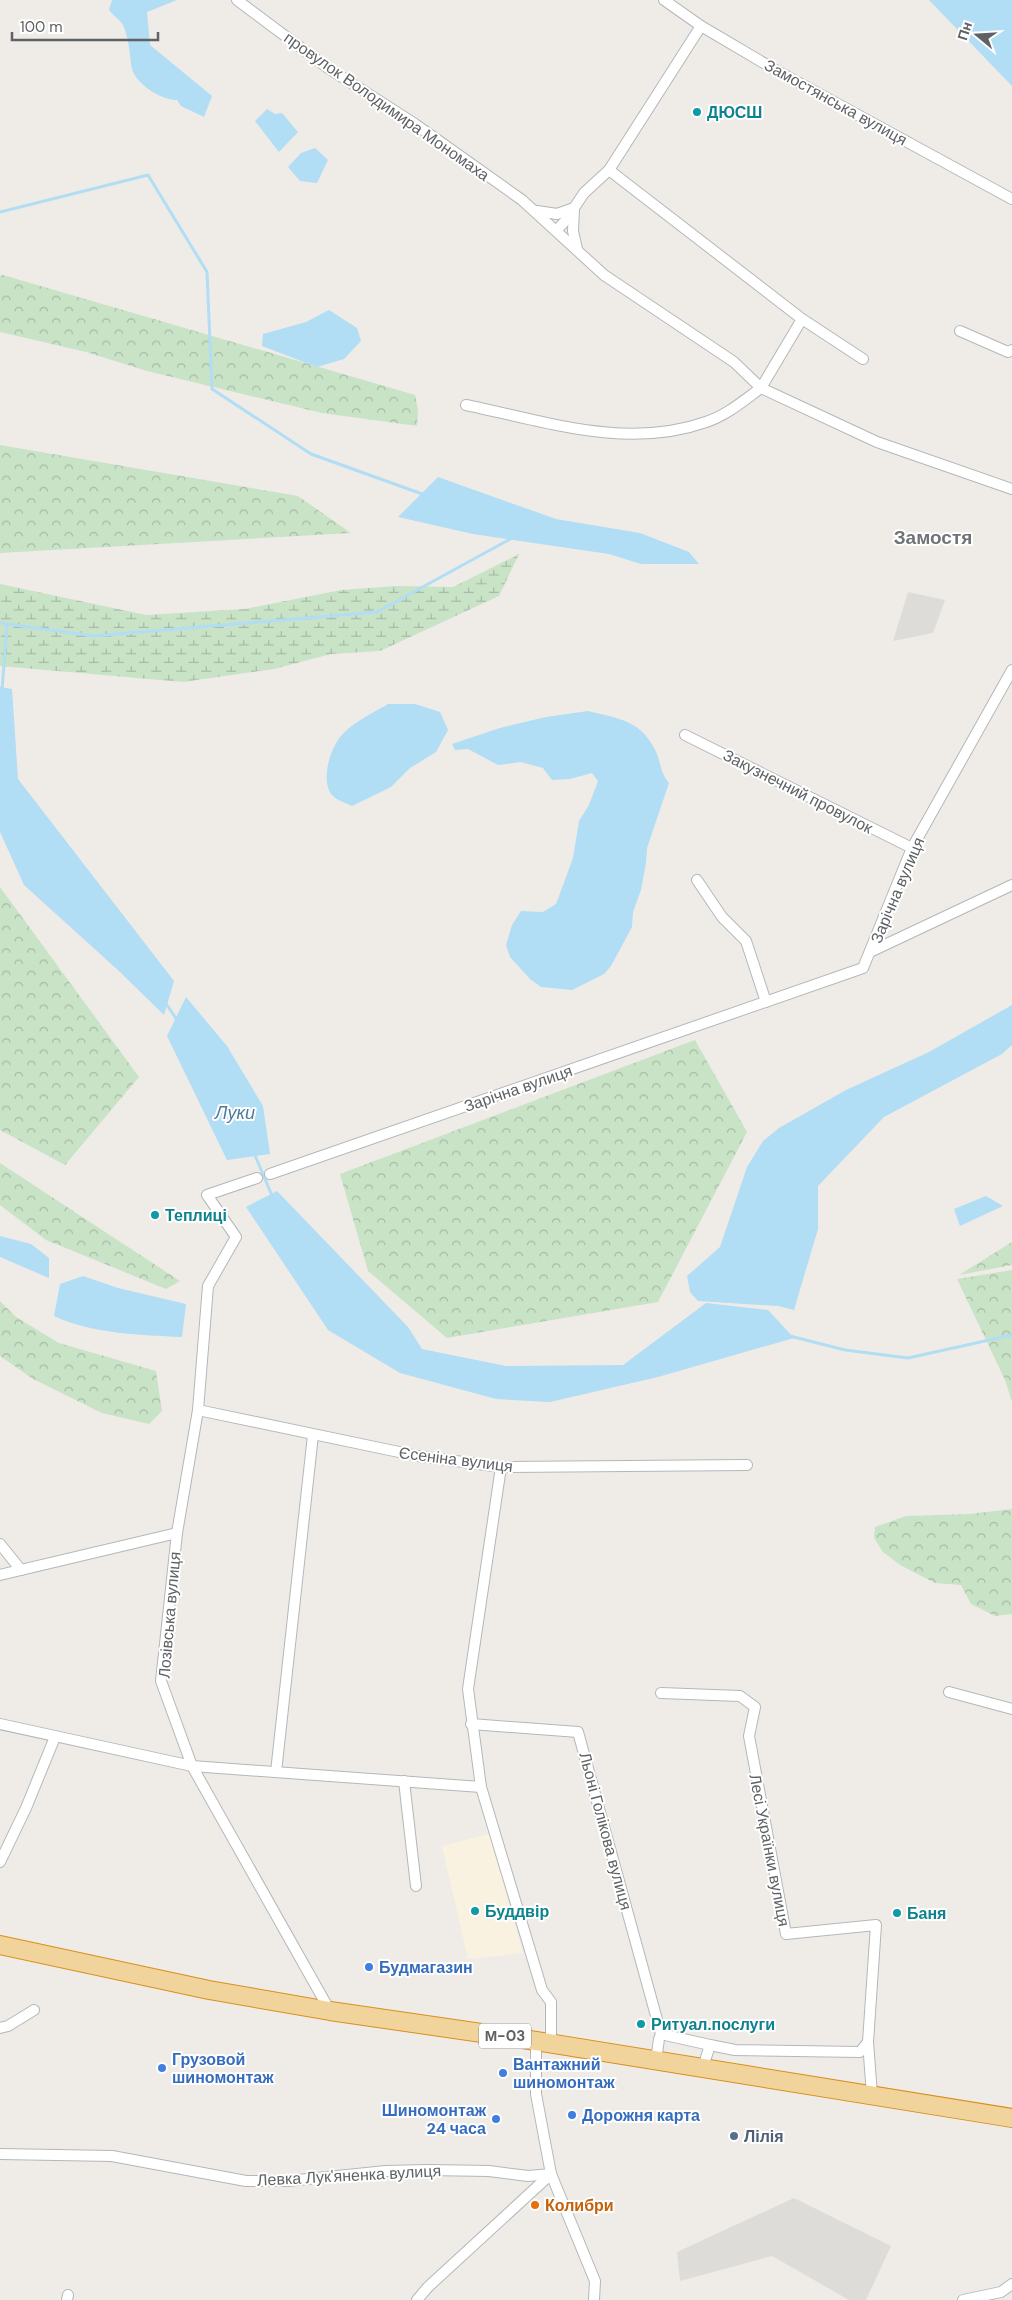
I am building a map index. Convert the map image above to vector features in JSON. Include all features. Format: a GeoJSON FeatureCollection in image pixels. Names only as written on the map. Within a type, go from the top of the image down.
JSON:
{"type":"FeatureCollection","features":[{"type":"Feature","properties":{"kind":"highway","name":"М-03"},"geometry":{"type":"LineString","coordinates":[[0,1945],[209,1990],[330,2011],[544,2042],[1012,2118]]}},
{"type":"Feature","properties":{"kind":"street","name":"провулок Володимира Мономаха"},"geometry":{"type":"LineString","coordinates":[[237,0],[328,68],[415,124],[537,212],[604,275],[734,362],[761,388],[877,442],[1012,489]]}},
{"type":"Feature","properties":{"kind":"street","name":"Замостянська вулиця"},"geometry":{"type":"LineString","coordinates":[[664,0],[701,26],[779,72],[1012,199]]}},
{"type":"Feature","properties":{"kind":"street"},"geometry":{"type":"LineString","coordinates":[[557,230],[584,193],[609,170],[701,26]]}},
{"type":"Feature","properties":{"kind":"street"},"geometry":{"type":"LineString","coordinates":[[609,170],[802,319],[863,358]]}},
{"type":"Feature","properties":{"kind":"street"},"geometry":{"type":"LineString","coordinates":[[537,212],[557,214],[574,208]]}},
{"type":"Feature","properties":{"kind":"street"},"geometry":{"type":"LineString","coordinates":[[574,208],[573,231],[577,249]]}},
{"type":"Feature","properties":{"kind":"street"},"geometry":{"type":"LineString","coordinates":[[466,405],[601,433],[646,435],[668,433],[706,422],[732,410],[761,388],[802,319]]}},
{"type":"Feature","properties":{"kind":"street"},"geometry":{"type":"LineString","coordinates":[[960,331],[1008,352],[1012,350]]}},
{"type":"Feature","properties":{"kind":"street","name":"Зарічна вулиця"},"geometry":{"type":"LineString","coordinates":[[270,1174],[863,968],[872,951],[912,848],[1012,670]]}},
{"type":"Feature","properties":{"kind":"street","name":"Закузнечний провулок"},"geometry":{"type":"LineString","coordinates":[[685,734],[912,848]]}},
{"type":"Feature","properties":{"kind":"street"},"geometry":{"type":"LineString","coordinates":[[697,880],[722,917],[746,941],[766,1002]]}},
{"type":"Feature","properties":{"kind":"street"},"geometry":{"type":"LineString","coordinates":[[872,951],[1012,885]]}},
{"type":"Feature","properties":{"kind":"street","name":"Лозівська вулиця"},"geometry":{"type":"LineString","coordinates":[[257,1178],[207,1195],[236,1237],[208,1286],[198,1410],[177,1533],[161,1681],[192,1766],[330,2011]]}},
{"type":"Feature","properties":{"kind":"street","name":"Єсеніна вулиця"},"geometry":{"type":"LineString","coordinates":[[198,1410],[418,1456],[501,1467],[747,1465]]}},
{"type":"Feature","properties":{"kind":"street"},"geometry":{"type":"LineString","coordinates":[[276,1772],[313,1435]]}},
{"type":"Feature","properties":{"kind":"street"},"geometry":{"type":"LineString","coordinates":[[501,1467],[468,1689],[481,1787],[542,1990],[550,2002],[536,2094],[551,2174],[595,2281],[594,2300]]}},
{"type":"Feature","properties":{"kind":"street"},"geometry":{"type":"LineString","coordinates":[[0,1575],[177,1533]]}},
{"type":"Feature","properties":{"kind":"street"},"geometry":{"type":"LineString","coordinates":[[0,1544],[21,1570]]}},
{"type":"Feature","properties":{"kind":"street"},"geometry":{"type":"LineString","coordinates":[[948,1692],[1012,1709]]}},
{"type":"Feature","properties":{"kind":"street","name":"Лесі Українки вулиця"},"geometry":{"type":"LineString","coordinates":[[661,1694],[740,1696],[755,1707],[749,1736],[786,1934],[876,1925],[868,2042]]}},
{"type":"Feature","properties":{"kind":"street"},"geometry":{"type":"LineString","coordinates":[[0,1724],[192,1766],[481,1787]]}},
{"type":"Feature","properties":{"kind":"street","name":"Льоні Голікова вулиця"},"geometry":{"type":"LineString","coordinates":[[472,1724],[578,1732],[661,2034],[656,2060]]}},
{"type":"Feature","properties":{"kind":"street"},"geometry":{"type":"LineString","coordinates":[[0,1862],[26,1808],[55,1736]]}},
{"type":"Feature","properties":{"kind":"street"},"geometry":{"type":"LineString","coordinates":[[404,1781],[416,1886]]}},
{"type":"Feature","properties":{"kind":"street"},"geometry":{"type":"LineString","coordinates":[[0,2028],[8,2026],[34,2010]]}},
{"type":"Feature","properties":{"kind":"street"},"geometry":{"type":"LineString","coordinates":[[661,2034],[735,2050],[860,2052],[868,2042]]}},
{"type":"Feature","properties":{"kind":"street"},"geometry":{"type":"LineString","coordinates":[[868,2042],[872,2094]]}},
{"type":"Feature","properties":{"kind":"street"},"geometry":{"type":"LineString","coordinates":[[703,2067],[710,2045]]}},
{"type":"Feature","properties":{"kind":"street","name":"Левка Лук'яненка вулиця"},"geometry":{"type":"LineString","coordinates":[[0,2154],[112,2156],[246,2181],[269,2182],[395,2170],[489,2171],[528,2176],[551,2174]]}},
{"type":"Feature","properties":{"kind":"street"},"geometry":{"type":"LineString","coordinates":[[417,2300],[428,2287],[551,2174]]}},
{"type":"Feature","properties":{"kind":"street"},"geometry":{"type":"LineString","coordinates":[[963,2300],[976,2299],[1001,2292],[1012,2284]]}},
{"type":"Feature","properties":{"kind":"shaded area"},"geometry":{"type":"Polygon","coordinates":[[[908,592],[945,600],[933,633],[893,641],[908,592]]]}},
{"type":"Feature","properties":{"kind":"shaded area"},"geometry":{"type":"Polygon","coordinates":[[[489,1834],[523,1953],[468,1959],[442,1846],[489,1834]]]}},
{"type":"Feature","properties":{"kind":"shaded area"},"geometry":{"type":"Polygon","coordinates":[[[794,2198],[891,2246],[866,2300],[849,2300],[772,2256],[680,2281],[677,2252],[794,2198]]]}},
{"type":"Feature","properties":{"kind":"green space"},"geometry":{"type":"Polygon","coordinates":[[[3,275],[415,395],[418,410],[417,426],[322,413],[147,371],[86,352],[0,332],[0,276],[3,275]]]}},
{"type":"Feature","properties":{"kind":"green space"},"geometry":{"type":"Polygon","coordinates":[[[0,445],[298,496],[351,533],[0,553],[0,445]]]}},
{"type":"Feature","properties":{"kind":"green space"},"geometry":{"type":"Polygon","coordinates":[[[519,554],[499,596],[380,651],[331,654],[274,669],[183,682],[0,666],[0,584],[146,615],[245,609],[341,590],[396,586],[453,587],[519,554]]]}},
{"type":"Feature","properties":{"kind":"green space"},"geometry":{"type":"Polygon","coordinates":[[[0,887],[139,1077],[65,1165],[0,1130],[0,887]]]}},
{"type":"Feature","properties":{"kind":"green space"},"geometry":{"type":"Polygon","coordinates":[[[695,1040],[747,1132],[658,1302],[447,1338],[368,1271],[340,1174],[695,1040]]]}},
{"type":"Feature","properties":{"kind":"green space"},"geometry":{"type":"Polygon","coordinates":[[[0,1163],[180,1281],[166,1289],[46,1240],[0,1205],[0,1163]]]}},
{"type":"Feature","properties":{"kind":"green space"},"geometry":{"type":"Polygon","coordinates":[[[1012,1242],[1012,1265],[959,1275],[1012,1242]]]}},
{"type":"Feature","properties":{"kind":"green space"},"geometry":{"type":"Polygon","coordinates":[[[1012,1270],[1012,1402],[1005,1380],[957,1279],[1012,1270]]]}},
{"type":"Feature","properties":{"kind":"green space"},"geometry":{"type":"Polygon","coordinates":[[[0,1301],[16,1317],[59,1343],[156,1371],[162,1411],[149,1424],[102,1413],[33,1379],[0,1356],[0,1301]]]}},
{"type":"Feature","properties":{"kind":"green space"},"geometry":{"type":"Polygon","coordinates":[[[1012,1509],[1012,1614],[995,1616],[971,1604],[961,1585],[935,1583],[900,1565],[883,1552],[874,1538],[875,1527],[906,1516],[970,1514],[1012,1509]]]}},
{"type":"Feature","properties":{"kind":"water"},"geometry":{"type":"Polygon","coordinates":[[[112,0],[177,0],[147,12],[150,45],[212,96],[204,117],[181,106],[177,100],[163,97],[148,89],[136,77],[131,64],[123,25],[109,10],[112,0]]]}},
{"type":"Feature","properties":{"kind":"water"},"geometry":{"type":"Polygon","coordinates":[[[929,0],[1012,0],[1012,86],[929,0]]]}},
{"type":"Feature","properties":{"kind":"water"},"geometry":{"type":"Polygon","coordinates":[[[267,109],[275,114],[282,113],[298,132],[279,152],[255,121],[267,109]]]}},
{"type":"Feature","properties":{"kind":"water"},"geometry":{"type":"Polygon","coordinates":[[[315,148],[328,160],[317,183],[300,181],[288,167],[301,153],[315,148]]]}},
{"type":"Feature","properties":{"kind":"water"},"geometry":{"type":"Polygon","coordinates":[[[329,310],[357,328],[361,341],[344,359],[317,367],[262,346],[263,334],[306,322],[329,310]]]}},
{"type":"Feature","properties":{"kind":"water"},"geometry":{"type":"Polygon","coordinates":[[[438,477],[556,519],[640,533],[689,552],[699,564],[641,564],[609,554],[473,534],[398,517],[438,477]]]}},
{"type":"Feature","properties":{"kind":"water"},"geometry":{"type":"Polygon","coordinates":[[[0,687],[12,689],[18,779],[174,981],[164,1015],[120,972],[24,885],[0,832],[0,687]]]}},
{"type":"Feature","properties":{"kind":"water"},"geometry":{"type":"Polygon","coordinates":[[[388,704],[415,704],[440,712],[448,730],[436,752],[410,768],[391,787],[352,806],[336,798],[329,789],[327,775],[329,760],[338,740],[348,729],[388,704]]]}},
{"type":"Feature","properties":{"kind":"water"},"geometry":{"type":"Polygon","coordinates":[[[588,711],[620,719],[644,734],[657,754],[663,773],[669,783],[647,848],[641,890],[633,912],[632,927],[611,966],[604,974],[572,990],[541,987],[530,979],[510,957],[506,945],[512,925],[521,911],[543,912],[556,904],[573,858],[579,821],[589,805],[598,781],[592,773],[570,779],[552,780],[543,768],[521,762],[498,765],[468,749],[455,750],[452,744],[500,728],[546,717],[588,711]]]}},
{"type":"Feature","properties":{"kind":"water","name":"Луки"},"geometry":{"type":"Polygon","coordinates":[[[186,997],[227,1046],[263,1106],[270,1154],[227,1160],[167,1036],[186,997]]]}},
{"type":"Feature","properties":{"kind":"water"},"geometry":{"type":"Polygon","coordinates":[[[1012,1005],[1012,1045],[1002,1054],[884,1117],[818,1186],[818,1229],[794,1310],[778,1306],[698,1301],[690,1292],[687,1276],[720,1247],[747,1167],[763,1141],[779,1128],[846,1090],[929,1052],[1012,1005]]]}},
{"type":"Feature","properties":{"kind":"water"},"geometry":{"type":"Polygon","coordinates":[[[277,1191],[408,1327],[422,1349],[506,1366],[623,1365],[706,1303],[768,1310],[794,1338],[658,1377],[550,1402],[496,1399],[400,1373],[328,1330],[246,1207],[277,1191]]]}},
{"type":"Feature","properties":{"kind":"water"},"geometry":{"type":"Polygon","coordinates":[[[986,1196],[1003,1206],[960,1226],[954,1209],[986,1196]]]}},
{"type":"Feature","properties":{"kind":"water"},"geometry":{"type":"Polygon","coordinates":[[[0,1236],[31,1244],[49,1258],[49,1278],[0,1257],[0,1236]]]}},
{"type":"Feature","properties":{"kind":"water"},"geometry":{"type":"Polygon","coordinates":[[[83,1276],[118,1288],[186,1304],[182,1337],[100,1330],[84,1327],[54,1316],[60,1284],[83,1276]]]}},
{"type":"Feature","properties":{"kind":"waterway"},"geometry":{"type":"LineString","coordinates":[[0,212],[148,175],[207,272],[212,389],[311,454],[425,495]]}},
{"type":"Feature","properties":{"kind":"waterway"},"geometry":{"type":"LineString","coordinates":[[7,624],[94,636],[377,612],[512,538]]}},
{"type":"Feature","properties":{"kind":"waterway"},"geometry":{"type":"LineString","coordinates":[[0,623],[7,624],[2,691]]}},
{"type":"Feature","properties":{"kind":"waterway"},"geometry":{"type":"LineString","coordinates":[[165,1002],[177,1020]]}},
{"type":"Feature","properties":{"kind":"waterway"},"geometry":{"type":"LineString","coordinates":[[254,1153],[273,1198]]}},
{"type":"Feature","properties":{"kind":"waterway"},"geometry":{"type":"LineString","coordinates":[[790,1336],[845,1350],[908,1358],[1012,1335]]}},
{"type":"Feature","properties":{"kind":"place","name":"ДЮСШ"},"geometry":{"type":"Point","coordinates":[697,112]}},
{"type":"Feature","properties":{"kind":"place","name":"Теплиці"},"geometry":{"type":"Point","coordinates":[155,1215]}},
{"type":"Feature","properties":{"kind":"place","name":"Буддвір"},"geometry":{"type":"Point","coordinates":[475,1911]}},
{"type":"Feature","properties":{"kind":"place","name":"Баня"},"geometry":{"type":"Point","coordinates":[897,1913]}},
{"type":"Feature","properties":{"kind":"place","name":"Будмагазин"},"geometry":{"type":"Point","coordinates":[369,1967]}},
{"type":"Feature","properties":{"kind":"place","name":"Ритуал.послуги"},"geometry":{"type":"Point","coordinates":[641,2024]}},
{"type":"Feature","properties":{"kind":"place","name":"Грузовой шиномонтаж"},"geometry":{"type":"Point","coordinates":[162,2068]}},
{"type":"Feature","properties":{"kind":"place","name":"Вантажний шиномонтаж"},"geometry":{"type":"Point","coordinates":[503,2073]}},
{"type":"Feature","properties":{"kind":"place","name":"Дорожня карта"},"geometry":{"type":"Point","coordinates":[572,2115]}},
{"type":"Feature","properties":{"kind":"place","name":"Шиномонтаж 24 часа"},"geometry":{"type":"Point","coordinates":[496,2119]}},
{"type":"Feature","properties":{"kind":"place","name":"Лілія"},"geometry":{"type":"Point","coordinates":[734,2136]}},
{"type":"Feature","properties":{"kind":"place","name":"Колибри"},"geometry":{"type":"Point","coordinates":[535,2205]}},
{"type":"Feature","properties":{"kind":"district","name":"Замостя"},"geometry":{"type":"Point","coordinates":[933,537]}}]}
